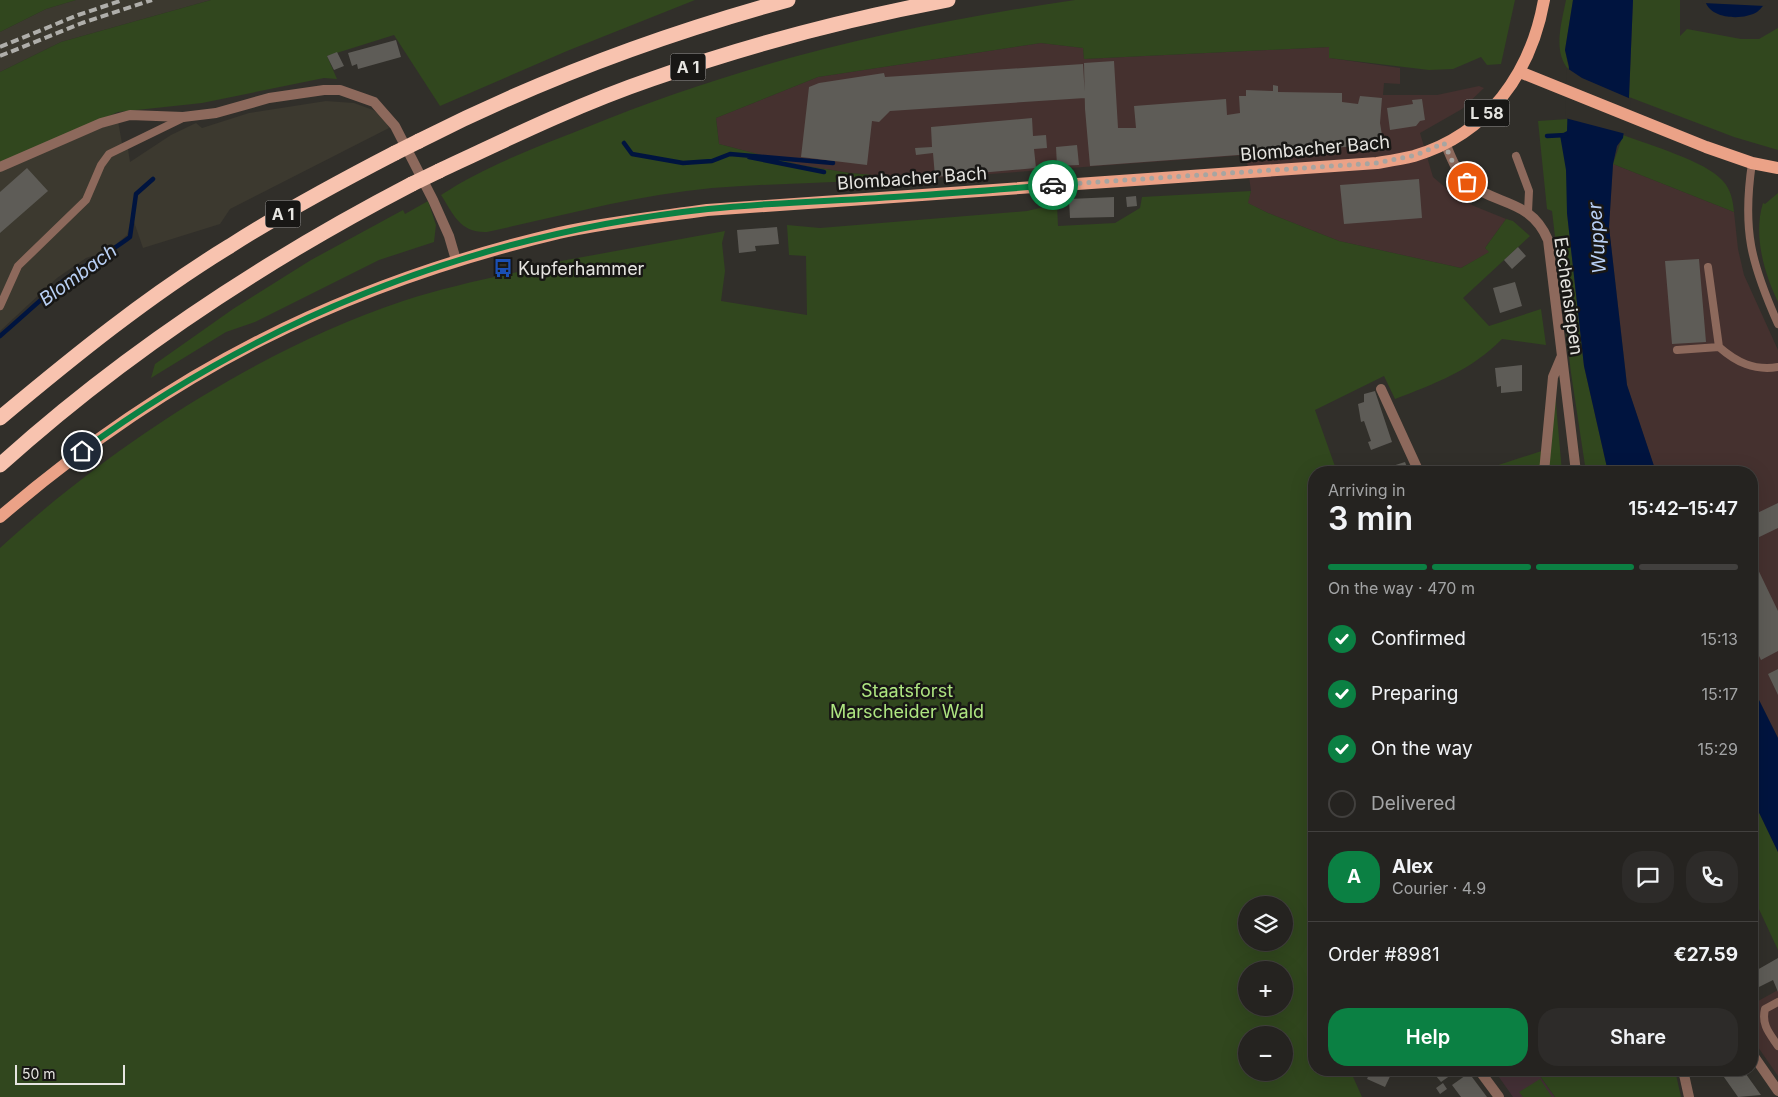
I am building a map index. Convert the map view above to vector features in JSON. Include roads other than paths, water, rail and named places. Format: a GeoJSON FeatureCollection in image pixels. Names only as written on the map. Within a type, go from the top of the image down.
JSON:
{"type":"FeatureCollection","features":[{"type":"Feature","properties":{"kind":"highway","name":"A 1"},"geometry":{"type":"LineString","coordinates":[[0,418],[96,340],[228,247],[284,213],[395,153],[477,112],[634,47],[708,22],[788,0]]}},
{"type":"Feature","properties":{"kind":"highway","name":"A 1"},"geometry":{"type":"LineString","coordinates":[[0,465],[116,369],[198,310],[308,242],[439,170],[563,114],[650,79],[730,53],[833,25],[948,0]]}},
{"type":"Feature","properties":{"kind":"main road","name":"Blombacher Bach"},"geometry":{"type":"LineString","coordinates":[[0,517],[68,461],[152,402],[210,366],[290,324],[346,299],[456,260],[561,233],[707,210],[1377,163],[1416,155],[1444,143],[1471,125],[1497,104],[1520,72],[1534,42],[1544,0]]}},
{"type":"Feature","properties":{"kind":"main road"},"geometry":{"type":"LineString","coordinates":[[1520,72],[1630,118],[1752,162],[1778,168]]}},
{"type":"Feature","properties":{"kind":"street"},"geometry":{"type":"LineString","coordinates":[[0,168],[101,123],[130,115],[183,117],[216,114],[269,98],[324,90],[340,90],[374,102],[395,126],[434,200],[449,236],[456,260]]}},
{"type":"Feature","properties":{"kind":"street","name":"Eschensiepen"},"geometry":{"type":"LineString","coordinates":[[1444,143],[1454,165],[1467,182],[1528,212],[1540,224],[1548,240],[1575,466]]}},
{"type":"Feature","properties":{"kind":"street"},"geometry":{"type":"LineString","coordinates":[[1545,466],[1553,376],[1562,357]]}},
{"type":"Feature","properties":{"kind":"street"},"geometry":{"type":"LineString","coordinates":[[1381,389],[1416,466]]}},
{"type":"Feature","properties":{"kind":"street"},"geometry":{"type":"LineString","coordinates":[[1758,1062],[1778,1091]]}},
{"type":"Feature","properties":{"kind":"street"},"geometry":{"type":"LineString","coordinates":[[1483,1076],[1498,1097]]}},
{"type":"Feature","properties":{"kind":"street"},"geometry":{"type":"LineString","coordinates":[[1684,1076],[1689,1097]]}},
{"type":"Feature","properties":{"kind":"lane"},"geometry":{"type":"LineString","coordinates":[[0,306],[18,266],[86,200],[101,165],[109,154],[183,117]]}},
{"type":"Feature","properties":{"kind":"lane"},"geometry":{"type":"LineString","coordinates":[[1516,156],[1529,191],[1528,212]]}},
{"type":"Feature","properties":{"kind":"lane"},"geometry":{"type":"LineString","coordinates":[[1752,162],[1748,216],[1750,250],[1760,283],[1778,324]]}},
{"type":"Feature","properties":{"kind":"lane"},"geometry":{"type":"LineString","coordinates":[[1708,267],[1719,347],[1736,361],[1756,367],[1778,367]]}},
{"type":"Feature","properties":{"kind":"lane"},"geometry":{"type":"LineString","coordinates":[[1677,350],[1719,347]]}},
{"type":"Feature","properties":{"kind":"lane"},"geometry":{"type":"LineString","coordinates":[[1778,1002],[1765,1009],[1763,1017],[1764,1025],[1778,1046]]}},
{"type":"Feature","properties":{"kind":"water","name":"Wupper"},"geometry":{"type":"Polygon","coordinates":[[[1573,0],[1633,0],[1629,97],[1623,138],[1617,146],[1613,164],[1609,227],[1627,385],[1654,466],[1607,466],[1584,366],[1567,213],[1566,170],[1560,135],[1567,131],[1569,67],[1565,50],[1573,0]]]}},
{"type":"Feature","properties":{"kind":"water"},"geometry":{"type":"Polygon","coordinates":[[[1705,0],[1768,0],[1757,12],[1743,17],[1735,17],[1719,15],[1708,6],[1705,0]]]}},
{"type":"Feature","properties":{"kind":"water"},"geometry":{"type":"Polygon","coordinates":[[[1758,698],[1778,738],[1778,852],[1758,811],[1758,698]]]}},
{"type":"Feature","properties":{"kind":"waterway","name":"Blombach"},"geometry":{"type":"LineString","coordinates":[[1547,136],[1566,135]]}},
{"type":"Feature","properties":{"kind":"waterway","name":"Blombach"},"geometry":{"type":"LineString","coordinates":[[624,143],[632,154],[683,163],[712,161],[730,154],[833,163]]}},
{"type":"Feature","properties":{"kind":"waterway","name":"Blombach"},"geometry":{"type":"LineString","coordinates":[[749,157],[824,172]]}},
{"type":"Feature","properties":{"kind":"waterway","name":"Blombach"},"geometry":{"type":"LineString","coordinates":[[0,336],[62,282],[130,237],[136,194],[153,179]]}},
{"type":"Feature","properties":{"kind":"railway"},"geometry":{"type":"LineString","coordinates":[[0,47],[78,15],[123,0]]}},
{"type":"Feature","properties":{"kind":"railway"},"geometry":{"type":"LineString","coordinates":[[0,56],[82,23],[152,0]]}},
{"type":"Feature","properties":{"kind":"place","name":"Kupferhammer"},"geometry":{"type":"Point","coordinates":[503,268]}},
{"type":"Feature","properties":{"kind":"park label","name":"Staatsforst Marscheider Wald"},"geometry":{"type":"Point","coordinates":[907,700]}}]}
